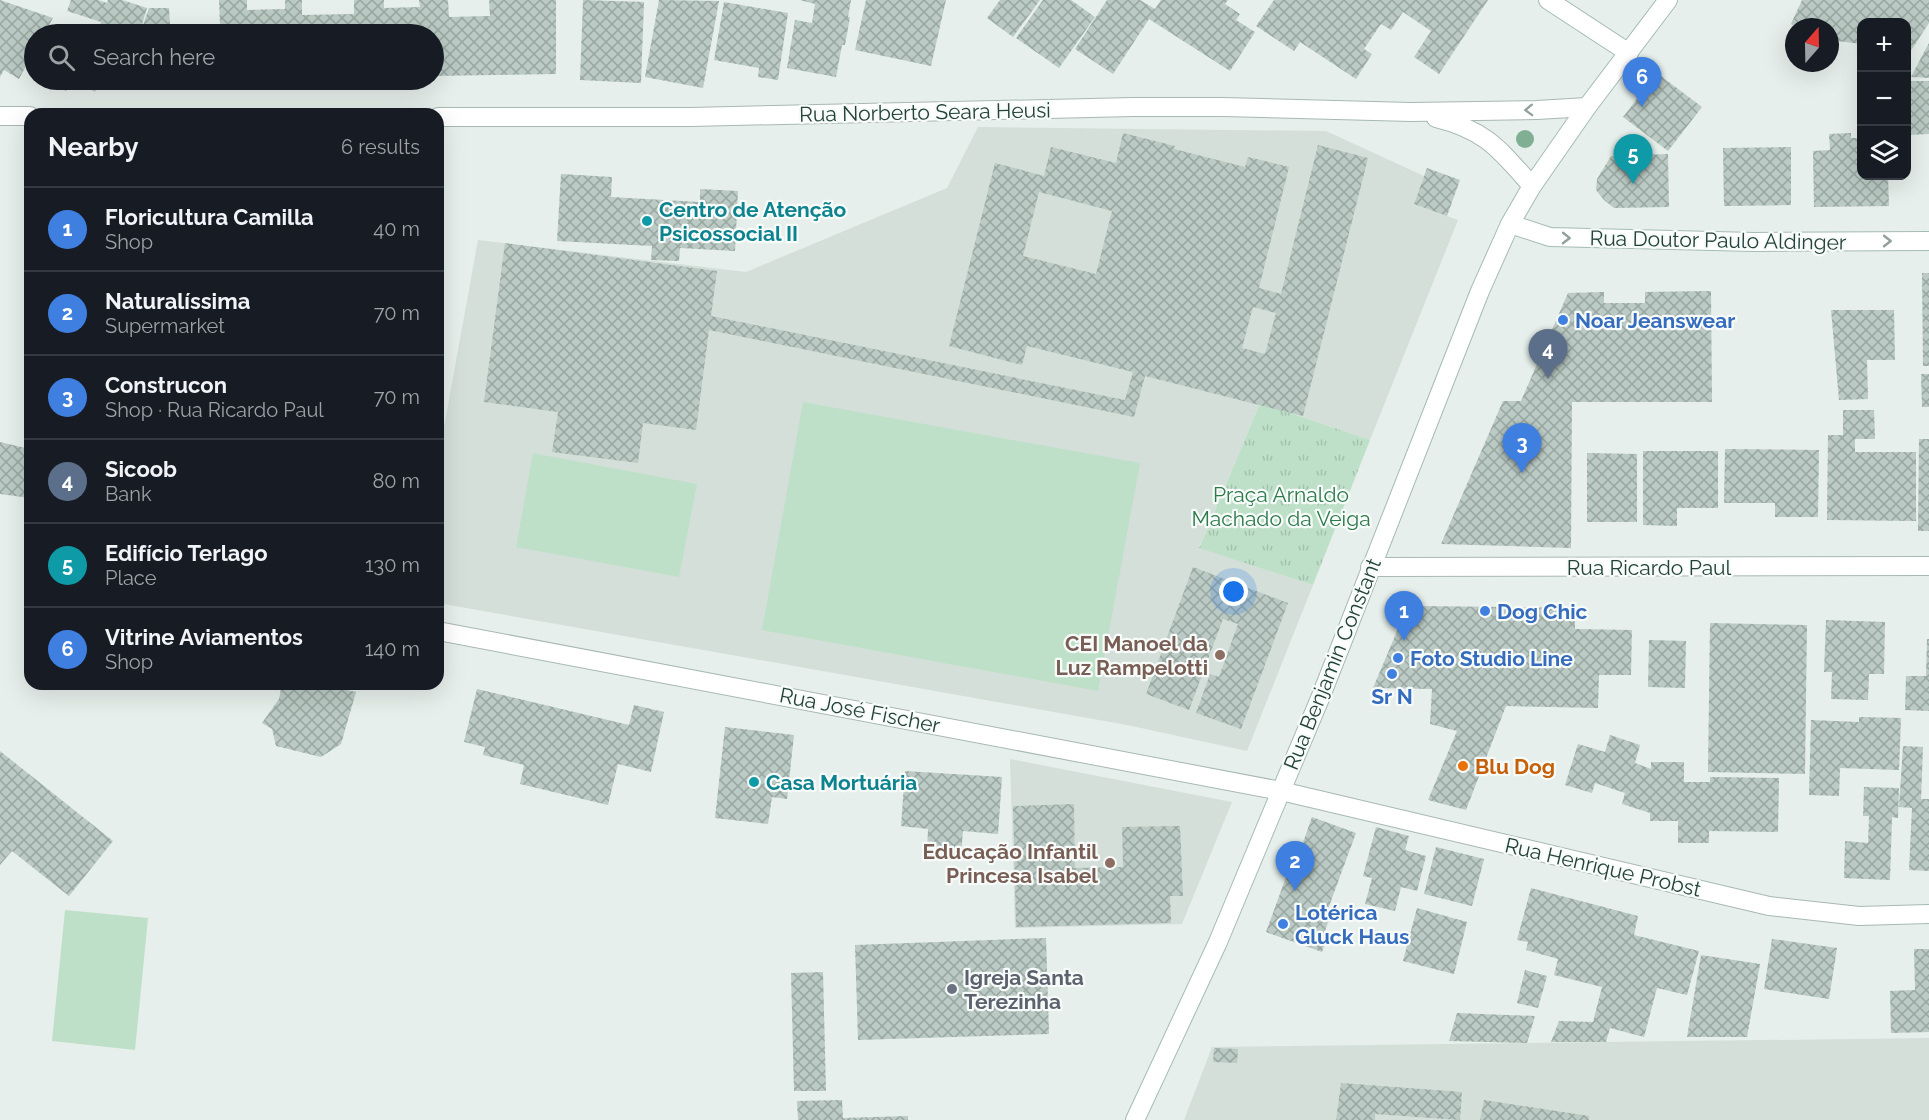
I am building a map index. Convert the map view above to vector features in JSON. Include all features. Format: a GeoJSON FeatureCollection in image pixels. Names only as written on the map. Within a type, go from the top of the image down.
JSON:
{"type":"FeatureCollection","features":[{"type":"Feature","properties":{"kind":"street"},"geometry":{"type":"LineString","coordinates":[[1548,0],[1629,53]]}},
{"type":"Feature","properties":{"kind":"street","name":"Rua Benjamin Constant"},"geometry":{"type":"LineString","coordinates":[[1135,1120],[1218,942],[1321,696],[1480,291],[1510,224],[1532,186],[1587,107],[1668,0]]}},
{"type":"Feature","properties":{"kind":"street","name":"Rua Norberto Seara Heusi"},"geometry":{"type":"LineString","coordinates":[[444,117],[690,117],[1132,107],[1411,112],[1587,107]]}},
{"type":"Feature","properties":{"kind":"street","name":"Rua Norberto Seara Heusi"},"geometry":{"type":"LineString","coordinates":[[1411,112],[1456,123],[1477,132],[1499,149],[1532,186]]}},
{"type":"Feature","properties":{"kind":"street"},"geometry":{"type":"LineString","coordinates":[[0,116],[24,116]]}},
{"type":"Feature","properties":{"kind":"street","name":"Rua Doutor Paulo Aldinger"},"geometry":{"type":"LineString","coordinates":[[1510,224],[1550,237],[1754,242],[1929,241]]}},
{"type":"Feature","properties":{"kind":"street","name":"Rua Ricardo Paul"},"geometry":{"type":"LineString","coordinates":[[1370,567],[1929,566]]}},
{"type":"Feature","properties":{"kind":"street","name":"Rua José Fischer"},"geometry":{"type":"LineString","coordinates":[[444,632],[1281,791]]}},
{"type":"Feature","properties":{"kind":"street","name":"Rua Henrique Probst"},"geometry":{"type":"LineString","coordinates":[[1281,791],[1769,906],[1859,916],[1929,914]]}},
{"type":"Feature","properties":{"kind":"shaded area"},"geometry":{"type":"Polygon","coordinates":[[[978,127],[1326,131],[1424,176],[1414,204],[1458,220],[1370,440],[1260,403],[1199,547],[1313,585],[1247,751],[1127,725],[444,604],[444,427],[478,240],[746,272],[947,188],[978,127]]]}},
{"type":"Feature","properties":{"kind":"shaded area","name":"Educação Infantil Princesa Isabel"},"geometry":{"type":"Polygon","coordinates":[[[1010,759],[1232,802],[1182,924],[1015,928],[1010,759]]]}},
{"type":"Feature","properties":{"kind":"shaded area"},"geometry":{"type":"Polygon","coordinates":[[[1929,1038],[1929,1120],[1184,1120],[1212,1047],[1929,1038]]]}},
{"type":"Feature","properties":{"kind":"green space"},"geometry":{"type":"Polygon","coordinates":[[[803,402],[1140,463],[1098,691],[762,630],[803,402]]]}},
{"type":"Feature","properties":{"kind":"green space","name":"Praça Arnaldo Machado da Veiga"},"geometry":{"type":"Polygon","coordinates":[[[1260,403],[1370,440],[1313,585],[1199,548],[1260,403]]]}},
{"type":"Feature","properties":{"kind":"green space"},"geometry":{"type":"Polygon","coordinates":[[[533,453],[697,484],[679,577],[516,547],[533,453]]]}},
{"type":"Feature","properties":{"kind":"green space"},"geometry":{"type":"Polygon","coordinates":[[[65,910],[148,918],[135,1050],[52,1041],[65,910]]]}},
{"type":"Feature","properties":{"kind":"building"},"geometry":{"type":"Polygon","coordinates":[[[0,0],[53,18],[50,24],[24,24],[24,70],[19,79],[4,70],[0,77],[0,0]]]}},
{"type":"Feature","properties":{"kind":"building"},"geometry":{"type":"Polygon","coordinates":[[[71,0],[98,0],[107,3],[108,0],[122,0],[147,8],[142,24],[100,24],[101,22],[67,11],[71,0]]]}},
{"type":"Feature","properties":{"kind":"building"},"geometry":{"type":"Polygon","coordinates":[[[219,0],[247,0],[247,10],[285,9],[285,0],[302,0],[302,15],[354,14],[354,0],[384,0],[384,8],[420,7],[419,0],[448,0],[449,17],[490,16],[489,0],[556,0],[556,74],[444,76],[444,24],[220,24],[219,0]]]}},
{"type":"Feature","properties":{"kind":"building"},"geometry":{"type":"Polygon","coordinates":[[[583,0],[644,2],[641,83],[580,80],[583,0]]]}},
{"type":"Feature","properties":{"kind":"building"},"geometry":{"type":"Polygon","coordinates":[[[659,0],[719,1],[703,88],[645,77],[659,0]]]}},
{"type":"Feature","properties":{"kind":"building"},"geometry":{"type":"Polygon","coordinates":[[[800,0],[851,0],[845,45],[842,45],[836,77],[787,68],[795,20],[812,23],[815,4],[800,0]]]}},
{"type":"Feature","properties":{"kind":"building"},"geometry":{"type":"Polygon","coordinates":[[[866,0],[946,0],[931,66],[855,50],[866,0]]]}},
{"type":"Feature","properties":{"kind":"building"},"geometry":{"type":"Polygon","coordinates":[[[1000,0],[1040,0],[1013,37],[987,18],[1000,0]]]}},
{"type":"Feature","properties":{"kind":"building"},"geometry":{"type":"Polygon","coordinates":[[[1043,0],[1071,0],[1095,17],[1059,68],[1016,38],[1043,0]]]}},
{"type":"Feature","properties":{"kind":"building"},"geometry":{"type":"Polygon","coordinates":[[[1107,0],[1140,0],[1155,9],[1161,0],[1228,0],[1225,4],[1240,14],[1236,20],[1255,32],[1230,71],[1149,19],[1113,74],[1075,49],[1107,0]]]}},
{"type":"Feature","properties":{"kind":"building"},"geometry":{"type":"Polygon","coordinates":[[[1274,0],[1488,0],[1439,74],[1414,57],[1431,31],[1403,12],[1391,30],[1381,24],[1364,49],[1372,54],[1356,79],[1300,42],[1294,51],[1256,26],[1274,0]]]}},
{"type":"Feature","properties":{"kind":"building"},"geometry":{"type":"Polygon","coordinates":[[[1802,0],[1929,0],[1929,23],[1911,50],[1911,18],[1857,18],[1857,43],[1839,41],[1839,18],[1794,18],[1802,0]]]}},
{"type":"Feature","properties":{"kind":"building"},"geometry":{"type":"Polygon","coordinates":[[[724,2],[788,13],[778,80],[758,77],[759,68],[714,60],[724,2]]]}},
{"type":"Feature","properties":{"kind":"building"},"geometry":{"type":"Polygon","coordinates":[[[149,8],[169,8],[170,24],[143,24],[149,8]]]}},
{"type":"Feature","properties":{"kind":"building"},"geometry":{"type":"Polygon","coordinates":[[[1929,43],[1929,78],[1911,77],[1929,43]]]}},
{"type":"Feature","properties":{"kind":"building"},"geometry":{"type":"Polygon","coordinates":[[[1657,73],[1702,107],[1668,151],[1623,117],[1657,73]]]}},
{"type":"Feature","properties":{"kind":"building"},"geometry":{"type":"Polygon","coordinates":[[[1911,81],[1929,81],[1929,134],[1911,135],[1911,81]]]}},
{"type":"Feature","properties":{"kind":"building"},"geometry":{"type":"Polygon","coordinates":[[[1123,133],[1245,167],[1248,157],[1289,167],[1259,288],[1281,294],[1318,145],[1368,158],[1303,416],[1145,376],[1134,417],[709,330],[696,430],[643,423],[638,463],[552,452],[558,412],[484,402],[505,243],[717,271],[711,316],[1125,400],[1133,372],[1027,346],[1022,365],[949,346],[995,163],[1044,176],[1051,147],[1116,163],[1123,133]],[[1039,192],[1023,256],[1096,274],[1112,211],[1039,192]],[[1253,307],[1242,348],[1265,354],[1276,313],[1253,307]]]}},
{"type":"Feature","properties":{"kind":"building"},"geometry":{"type":"Polygon","coordinates":[[[1851,133],[1851,138],[1857,138],[1857,180],[1888,180],[1889,206],[1814,207],[1813,151],[1830,150],[1829,134],[1851,133]]]}},
{"type":"Feature","properties":{"kind":"building"},"geometry":{"type":"Polygon","coordinates":[[[1791,147],[1791,205],[1724,206],[1723,148],[1791,147]]]}},
{"type":"Feature","properties":{"kind":"building"},"geometry":{"type":"Polygon","coordinates":[[[1668,154],[1669,207],[1614,208],[1596,190],[1597,179],[1611,156],[1668,154]]]}},
{"type":"Feature","properties":{"kind":"building"},"geometry":{"type":"Polygon","coordinates":[[[1427,168],[1460,180],[1447,216],[1414,204],[1427,168]]]}},
{"type":"Feature","properties":{"kind":"building","name":"Centro de Atenção Psicossocial II"},"geometry":{"type":"Polygon","coordinates":[[[561,174],[612,177],[611,197],[700,202],[700,189],[738,191],[735,251],[680,248],[679,261],[651,260],[652,246],[557,241],[561,174]]]}},
{"type":"Feature","properties":{"kind":"building"},"geometry":{"type":"Polygon","coordinates":[[[1922,273],[1929,273],[1929,366],[1923,366],[1922,273]]]}},
{"type":"Feature","properties":{"kind":"building"},"geometry":{"type":"Polygon","coordinates":[[[1711,291],[1712,402],[1572,402],[1571,548],[1441,544],[1503,401],[1521,401],[1568,293],[1604,292],[1604,303],[1645,303],[1645,292],[1711,291]]]}},
{"type":"Feature","properties":{"kind":"building"},"geometry":{"type":"Polygon","coordinates":[[[1831,310],[1894,310],[1895,360],[1867,360],[1868,399],[1839,400],[1831,310]]]}},
{"type":"Feature","properties":{"kind":"building"},"geometry":{"type":"Polygon","coordinates":[[[1921,374],[1929,374],[1929,407],[1922,407],[1921,374]]]}},
{"type":"Feature","properties":{"kind":"building"},"geometry":{"type":"Polygon","coordinates":[[[1843,410],[1874,410],[1875,439],[1855,439],[1855,452],[1916,452],[1916,521],[1827,520],[1828,435],[1843,435],[1843,410]]]}},
{"type":"Feature","properties":{"kind":"building"},"geometry":{"type":"Polygon","coordinates":[[[1919,439],[1929,439],[1929,531],[1918,531],[1919,439]]]}},
{"type":"Feature","properties":{"kind":"building"},"geometry":{"type":"Polygon","coordinates":[[[0,442],[24,448],[24,497],[0,494],[0,442]]]}},
{"type":"Feature","properties":{"kind":"building"},"geometry":{"type":"Polygon","coordinates":[[[1725,449],[1819,450],[1818,517],[1775,517],[1775,503],[1724,503],[1725,449]]]}},
{"type":"Feature","properties":{"kind":"building"},"geometry":{"type":"Polygon","coordinates":[[[1643,451],[1718,451],[1718,508],[1677,508],[1677,526],[1643,525],[1643,451]]]}},
{"type":"Feature","properties":{"kind":"building"},"geometry":{"type":"Polygon","coordinates":[[[1587,453],[1637,454],[1637,522],[1587,522],[1587,453]]]}},
{"type":"Feature","properties":{"kind":"building"},"geometry":{"type":"Polygon","coordinates":[[[1193,567],[1288,603],[1241,729],[1196,713],[1210,674],[1219,677],[1238,624],[1223,619],[1189,710],[1146,694],[1193,567]]]}},
{"type":"Feature","properties":{"kind":"building"},"geometry":{"type":"Polygon","coordinates":[[[1422,606],[1575,608],[1575,629],[1632,630],[1631,675],[1599,675],[1598,708],[1506,706],[1466,810],[1428,800],[1457,731],[1430,724],[1432,689],[1373,688],[1403,617],[1422,606]]]}},
{"type":"Feature","properties":{"kind":"building"},"geometry":{"type":"Polygon","coordinates":[[[1826,620],[1885,622],[1884,674],[1869,674],[1868,700],[1831,699],[1832,672],[1824,672],[1826,620]]]}},
{"type":"Feature","properties":{"kind":"building"},"geometry":{"type":"Polygon","coordinates":[[[1710,623],[1807,625],[1805,774],[1708,772],[1710,623]]]}},
{"type":"Feature","properties":{"kind":"building"},"geometry":{"type":"Polygon","coordinates":[[[1927,639],[1929,639],[1929,711],[1905,710],[1906,676],[1926,676],[1927,639]]]}},
{"type":"Feature","properties":{"kind":"building"},"geometry":{"type":"Polygon","coordinates":[[[1649,640],[1686,641],[1685,688],[1648,687],[1649,640]]]}},
{"type":"Feature","properties":{"kind":"building"},"geometry":{"type":"Polygon","coordinates":[[[477,689],[629,725],[634,705],[664,712],[651,772],[618,764],[608,805],[520,784],[524,765],[483,755],[485,747],[464,742],[477,689]]]}},
{"type":"Feature","properties":{"kind":"building"},"geometry":{"type":"Polygon","coordinates":[[[281,690],[356,692],[341,744],[321,757],[276,746],[272,729],[262,723],[279,699],[281,690]]]}},
{"type":"Feature","properties":{"kind":"building"},"geometry":{"type":"Polygon","coordinates":[[[1859,717],[1901,718],[1899,770],[1840,768],[1839,796],[1809,795],[1811,720],[1859,722],[1859,717]]]}},
{"type":"Feature","properties":{"kind":"building","name":"Casa Mortuária"},"geometry":{"type":"Polygon","coordinates":[[[725,727],[794,735],[787,799],[772,797],[768,824],[715,818],[725,727]]]}},
{"type":"Feature","properties":{"kind":"building"},"geometry":{"type":"Polygon","coordinates":[[[1610,735],[1640,745],[1635,763],[1651,769],[1651,762],[1684,762],[1684,782],[1710,782],[1710,777],[1779,778],[1778,832],[1709,831],[1709,843],[1678,843],[1678,821],[1650,821],[1650,813],[1622,804],[1625,793],[1595,783],[1592,793],[1565,785],[1578,744],[1605,752],[1610,735]]]}},
{"type":"Feature","properties":{"kind":"building"},"geometry":{"type":"Polygon","coordinates":[[[1903,746],[1923,747],[1921,799],[1929,799],[1929,871],[1909,870],[1912,808],[1899,807],[1903,746]]]}},
{"type":"Feature","properties":{"kind":"building"},"geometry":{"type":"Polygon","coordinates":[[[0,751],[113,841],[69,896],[12,851],[0,865],[0,751]]]}},
{"type":"Feature","properties":{"kind":"building"},"geometry":{"type":"Polygon","coordinates":[[[905,771],[1002,777],[998,834],[963,831],[961,855],[927,852],[928,829],[901,826],[905,771]]]}},
{"type":"Feature","properties":{"kind":"building"},"geometry":{"type":"Polygon","coordinates":[[[1864,787],[1899,788],[1898,818],[1892,817],[1890,880],[1844,878],[1845,841],[1868,843],[1869,816],[1863,816],[1864,787]]]}},
{"type":"Feature","properties":{"kind":"building"},"geometry":{"type":"Polygon","coordinates":[[[1074,804],[1075,868],[1123,867],[1122,827],[1180,826],[1183,896],[1170,896],[1171,923],[1016,927],[1013,806],[1074,804]]]}},
{"type":"Feature","properties":{"kind":"building"},"geometry":{"type":"Polygon","coordinates":[[[1312,817],[1356,833],[1328,909],[1332,911],[1325,931],[1329,932],[1322,952],[1266,932],[1289,869],[1293,871],[1312,817]]]}},
{"type":"Feature","properties":{"kind":"building"},"geometry":{"type":"Polygon","coordinates":[[[1376,827],[1409,836],[1405,850],[1426,856],[1417,891],[1401,887],[1395,911],[1365,904],[1372,878],[1363,876],[1376,827]]]}},
{"type":"Feature","properties":{"kind":"building"},"geometry":{"type":"Polygon","coordinates":[[[1436,847],[1484,859],[1472,906],[1424,894],[1436,847]]]}},
{"type":"Feature","properties":{"kind":"building"},"geometry":{"type":"Polygon","coordinates":[[[1531,888],[1638,916],[1634,935],[1699,951],[1687,995],[1657,988],[1644,1037],[1610,1028],[1606,1042],[1551,1042],[1559,1021],[1593,1022],[1602,987],[1554,975],[1558,959],[1526,950],[1528,942],[1517,940],[1531,888]]]}},
{"type":"Feature","properties":{"kind":"building"},"geometry":{"type":"Polygon","coordinates":[[[1417,908],[1467,922],[1454,974],[1403,961],[1417,908]]]}},
{"type":"Feature","properties":{"kind":"building","name":"Igreja Santa Terezinha"},"geometry":{"type":"Polygon","coordinates":[[[1046,938],[1049,1034],[858,1040],[855,945],[1046,938]]]}},
{"type":"Feature","properties":{"kind":"building"},"geometry":{"type":"Polygon","coordinates":[[[1772,939],[1837,948],[1829,999],[1764,989],[1772,939]]]}},
{"type":"Feature","properties":{"kind":"building"},"geometry":{"type":"Polygon","coordinates":[[[1914,949],[1929,949],[1929,1032],[1891,1033],[1890,991],[1915,990],[1914,949]]]}},
{"type":"Feature","properties":{"kind":"building"},"geometry":{"type":"Polygon","coordinates":[[[1701,955],[1760,964],[1747,1037],[1687,1037],[1701,955]]]}},
{"type":"Feature","properties":{"kind":"building"},"geometry":{"type":"Polygon","coordinates":[[[1525,970],[1547,976],[1538,1008],[1517,1003],[1525,970]]]}},
{"type":"Feature","properties":{"kind":"building"},"geometry":{"type":"Polygon","coordinates":[[[823,972],[826,1091],[794,1091],[791,973],[823,972]]]}},
{"type":"Feature","properties":{"kind":"building"},"geometry":{"type":"Polygon","coordinates":[[[1457,1013],[1535,1016],[1527,1043],[1449,1041],[1457,1013]]]}},
{"type":"Feature","properties":{"kind":"building"},"geometry":{"type":"Polygon","coordinates":[[[1214,1048],[1238,1049],[1237,1063],[1213,1062],[1214,1048]]]}},
{"type":"Feature","properties":{"kind":"building"},"geometry":{"type":"Polygon","coordinates":[[[1341,1083],[1462,1092],[1460,1120],[1375,1114],[1375,1120],[1336,1120],[1341,1083]]]}},
{"type":"Feature","properties":{"kind":"building"},"geometry":{"type":"Polygon","coordinates":[[[842,1100],[843,1118],[908,1116],[908,1120],[798,1120],[797,1101],[842,1100]]]}},
{"type":"Feature","properties":{"kind":"building"},"geometry":{"type":"Polygon","coordinates":[[[1484,1100],[1589,1116],[1589,1120],[1480,1120],[1484,1100]]]}},
{"type":"Feature","properties":{"kind":"place","name":"Vitrine Aviamentos"},"geometry":{"type":"Point","coordinates":[1642,107]}},
{"type":"Feature","properties":{"kind":"place","name":"Edifício Terlago"},"geometry":{"type":"Point","coordinates":[1633,184]}},
{"type":"Feature","properties":{"kind":"place","name":"Centro de Atenção Psicossocial II"},"geometry":{"type":"Point","coordinates":[647,221]}},
{"type":"Feature","properties":{"kind":"place","name":"Noar Jeanswear"},"geometry":{"type":"Point","coordinates":[1563,320]}},
{"type":"Feature","properties":{"kind":"place","name":"Sicoob"},"geometry":{"type":"Point","coordinates":[1548,379]}},
{"type":"Feature","properties":{"kind":"place","name":"Construcon"},"geometry":{"type":"Point","coordinates":[1522,473]}},
{"type":"Feature","properties":{"kind":"place","name":"Dog Chic"},"geometry":{"type":"Point","coordinates":[1485,611]}},
{"type":"Feature","properties":{"kind":"place","name":"Floricultura Camilla"},"geometry":{"type":"Point","coordinates":[1404,641]}},
{"type":"Feature","properties":{"kind":"place","name":"CEI Manoel da Luz Rampelotti"},"geometry":{"type":"Point","coordinates":[1220,655]}},
{"type":"Feature","properties":{"kind":"place","name":"Foto Studio Line"},"geometry":{"type":"Point","coordinates":[1398,658]}},
{"type":"Feature","properties":{"kind":"place","name":"Sr N"},"geometry":{"type":"Point","coordinates":[1392,674]}},
{"type":"Feature","properties":{"kind":"place","name":"Blu Dog"},"geometry":{"type":"Point","coordinates":[1463,766]}},
{"type":"Feature","properties":{"kind":"place","name":"Casa Mortuária"},"geometry":{"type":"Point","coordinates":[754,782]}},
{"type":"Feature","properties":{"kind":"place","name":"Educação Infantil Princesa Isabel"},"geometry":{"type":"Point","coordinates":[1110,863]}},
{"type":"Feature","properties":{"kind":"place","name":"Naturalíssima"},"geometry":{"type":"Point","coordinates":[1295,891]}},
{"type":"Feature","properties":{"kind":"place","name":"Lotérica Gluck Haus"},"geometry":{"type":"Point","coordinates":[1283,924]}},
{"type":"Feature","properties":{"kind":"place","name":"Igreja Santa Terezinha"},"geometry":{"type":"Point","coordinates":[952,989]}}]}
